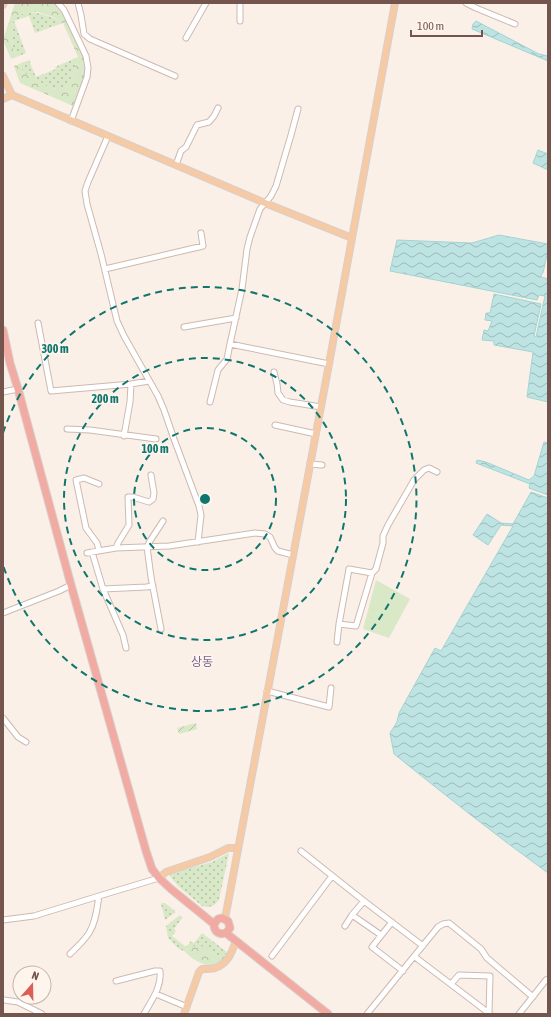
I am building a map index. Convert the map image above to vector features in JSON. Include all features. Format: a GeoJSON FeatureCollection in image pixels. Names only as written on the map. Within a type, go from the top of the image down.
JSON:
{"type":"FeatureCollection","features":[{"type":"Feature","properties":{"kind":"highway"},"geometry":{"type":"LineString","coordinates":[[3,330],[10,363],[71,585],[152,869],[170,889],[214,924],[217,932],[222,934],[226,933],[328,1014]]}},
{"type":"Feature","properties":{"kind":"highway"},"geometry":{"type":"LineString","coordinates":[[214,924],[218,919],[225,919],[228,921],[230,925],[229,930],[226,933]]}},
{"type":"Feature","properties":{"kind":"main road"},"geometry":{"type":"LineString","coordinates":[[225,919],[395,3]]}},
{"type":"Feature","properties":{"kind":"main road"},"geometry":{"type":"LineString","coordinates":[[3,76],[12,96]]}},
{"type":"Feature","properties":{"kind":"main road"},"geometry":{"type":"LineString","coordinates":[[3,99],[12,96],[352,238]]}},
{"type":"Feature","properties":{"kind":"main road"},"geometry":{"type":"LineString","coordinates":[[159,878],[166,872],[210,857],[228,848],[237,848]]}},
{"type":"Feature","properties":{"kind":"main road"},"geometry":{"type":"LineString","coordinates":[[184,1014],[199,972],[221,966],[231,954],[236,941]]}},
{"type":"Feature","properties":{"kind":"street"},"geometry":{"type":"LineString","coordinates":[[58,3],[64,10],[86,56],[88,68],[87,77],[71,121]]}},
{"type":"Feature","properties":{"kind":"street"},"geometry":{"type":"LineString","coordinates":[[78,3],[84,34],[90,39],[175,76]]}},
{"type":"Feature","properties":{"kind":"street"},"geometry":{"type":"LineString","coordinates":[[186,38],[206,3]]}},
{"type":"Feature","properties":{"kind":"street"},"geometry":{"type":"LineString","coordinates":[[240,3],[240,21]]}},
{"type":"Feature","properties":{"kind":"street"},"geometry":{"type":"LineString","coordinates":[[466,3],[515,24]]}},
{"type":"Feature","properties":{"kind":"street"},"geometry":{"type":"LineString","coordinates":[[176,165],[181,151],[186,147],[197,125],[209,122],[218,108]]}},
{"type":"Feature","properties":{"kind":"street"},"geometry":{"type":"LineString","coordinates":[[210,402],[218,370],[227,359],[242,289],[250,237],[260,209],[271,196],[276,186],[298,110]]}},
{"type":"Feature","properties":{"kind":"street"},"geometry":{"type":"LineString","coordinates":[[108,136],[92,171],[85,191],[87,204],[105,269],[117,321],[148,381],[158,396],[199,506],[201,515],[198,542]]}},
{"type":"Feature","properties":{"kind":"street"},"geometry":{"type":"LineString","coordinates":[[105,269],[203,246],[201,233]]}},
{"type":"Feature","properties":{"kind":"street"},"geometry":{"type":"LineString","coordinates":[[184,327],[236,318]]}},
{"type":"Feature","properties":{"kind":"street"},"geometry":{"type":"LineString","coordinates":[[38,323],[51,388],[131,384],[148,381]]}},
{"type":"Feature","properties":{"kind":"street"},"geometry":{"type":"LineString","coordinates":[[230,344],[329,364]]}},
{"type":"Feature","properties":{"kind":"street"},"geometry":{"type":"LineString","coordinates":[[274,372],[278,393],[283,400],[321,407]]}},
{"type":"Feature","properties":{"kind":"street"},"geometry":{"type":"LineString","coordinates":[[124,436],[130,402],[131,384]]}},
{"type":"Feature","properties":{"kind":"street"},"geometry":{"type":"LineString","coordinates":[[3,392],[18,389]]}},
{"type":"Feature","properties":{"kind":"street"},"geometry":{"type":"LineString","coordinates":[[274,425],[316,434]]}},
{"type":"Feature","properties":{"kind":"street"},"geometry":{"type":"LineString","coordinates":[[67,429],[90,430],[156,440]]}},
{"type":"Feature","properties":{"kind":"street"},"geometry":{"type":"LineString","coordinates":[[310,464],[322,465]]}},
{"type":"Feature","properties":{"kind":"street"},"geometry":{"type":"LineString","coordinates":[[339,624],[356,626],[372,574],[376,569],[383,543],[383,536],[388,525],[414,480],[424,470],[429,468],[437,472]]}},
{"type":"Feature","properties":{"kind":"street"},"geometry":{"type":"LineString","coordinates":[[116,548],[129,525],[128,497],[133,496],[149,502],[153,499],[154,493],[151,474]]}},
{"type":"Feature","properties":{"kind":"street"},"geometry":{"type":"LineString","coordinates":[[99,484],[84,478],[76,480],[86,528],[100,550]]}},
{"type":"Feature","properties":{"kind":"street"},"geometry":{"type":"LineString","coordinates":[[161,628],[147,546],[163,521]]}},
{"type":"Feature","properties":{"kind":"street"},"geometry":{"type":"LineString","coordinates":[[126,648],[123,635],[102,589],[90,553],[116,548],[169,546],[255,533],[265,534],[270,537],[274,548],[278,551],[293,555]]}},
{"type":"Feature","properties":{"kind":"street"},"geometry":{"type":"LineString","coordinates":[[337,642],[349,569],[372,574]]}},
{"type":"Feature","properties":{"kind":"street"},"geometry":{"type":"LineString","coordinates":[[3,613],[71,585]]}},
{"type":"Feature","properties":{"kind":"street"},"geometry":{"type":"LineString","coordinates":[[102,589],[153,586]]}},
{"type":"Feature","properties":{"kind":"street"},"geometry":{"type":"LineString","coordinates":[[267,691],[329,707],[331,688]]}},
{"type":"Feature","properties":{"kind":"street"},"geometry":{"type":"LineString","coordinates":[[3,718],[18,737],[26,742]]}},
{"type":"Feature","properties":{"kind":"street"},"geometry":{"type":"LineString","coordinates":[[301,851],[423,946]]}},
{"type":"Feature","properties":{"kind":"street"},"geometry":{"type":"LineString","coordinates":[[272,956],[332,876]]}},
{"type":"Feature","properties":{"kind":"street"},"geometry":{"type":"LineString","coordinates":[[3,920],[34,916],[159,878]]}},
{"type":"Feature","properties":{"kind":"street"},"geometry":{"type":"LineString","coordinates":[[70,954],[90,931],[94,922],[99,896]]}},
{"type":"Feature","properties":{"kind":"street"},"geometry":{"type":"LineString","coordinates":[[346,926],[352,915],[364,901]]}},
{"type":"Feature","properties":{"kind":"street"},"geometry":{"type":"LineString","coordinates":[[352,915],[381,935]]}},
{"type":"Feature","properties":{"kind":"street"},"geometry":{"type":"LineString","coordinates":[[392,922],[372,947],[402,971]]}},
{"type":"Feature","properties":{"kind":"street"},"geometry":{"type":"LineString","coordinates":[[367,1014],[438,928],[443,924],[449,923],[481,949],[487,958],[533,997]]}},
{"type":"Feature","properties":{"kind":"street"},"geometry":{"type":"LineString","coordinates":[[415,956],[489,1013]]}},
{"type":"Feature","properties":{"kind":"street"},"geometry":{"type":"LineString","coordinates":[[116,982],[155,971],[160,971],[156,994],[144,1014]]}},
{"type":"Feature","properties":{"kind":"street"},"geometry":{"type":"LineString","coordinates":[[451,984],[459,975],[490,976],[489,1013]]}},
{"type":"Feature","properties":{"kind":"street"},"geometry":{"type":"LineString","coordinates":[[519,1014],[548,979]]}},
{"type":"Feature","properties":{"kind":"street"},"geometry":{"type":"LineString","coordinates":[[156,994],[187,1007]]}},
{"type":"Feature","properties":{"kind":"street"},"geometry":{"type":"LineString","coordinates":[[4,1000],[18,1002],[33,1012],[42,1014]]}},
{"type":"Feature","properties":{"kind":"green space"},"geometry":{"type":"Polygon","coordinates":[[[15,3],[53,3],[63,11],[85,60],[85,76],[73,106],[20,83],[14,66],[19,64],[24,73],[48,87],[60,90],[68,85],[78,57],[63,23],[53,17],[38,12],[26,12],[14,18],[11,38],[17,57],[11,59],[3,40],[15,3]]]}},
{"type":"Feature","properties":{"kind":"green space"},"geometry":{"type":"Polygon","coordinates":[[[26,12],[45,15],[63,23],[35,33],[29,16],[14,21],[26,53],[17,57],[11,42],[14,18],[26,12]]]}},
{"type":"Feature","properties":{"kind":"green space"},"geometry":{"type":"Polygon","coordinates":[[[78,57],[68,85],[60,90],[48,87],[24,73],[19,64],[29,60],[36,77],[56,69],[55,67],[78,57]]]}},
{"type":"Feature","properties":{"kind":"green space"},"geometry":{"type":"Polygon","coordinates":[[[376,580],[410,599],[389,638],[363,629],[376,580]]]}},
{"type":"Feature","properties":{"kind":"green space"},"geometry":{"type":"Polygon","coordinates":[[[196,723],[197,729],[179,734],[177,728],[196,723]]]}},
{"type":"Feature","properties":{"kind":"green space"},"geometry":{"type":"Polygon","coordinates":[[[229,853],[219,900],[213,906],[202,906],[179,887],[168,874],[212,862],[229,853]]]}},
{"type":"Feature","properties":{"kind":"green space"},"geometry":{"type":"Polygon","coordinates":[[[165,903],[176,912],[165,920],[161,904],[165,903]]]}},
{"type":"Feature","properties":{"kind":"green space"},"geometry":{"type":"Polygon","coordinates":[[[180,915],[182,918],[174,929],[176,931],[172,936],[186,947],[191,941],[194,943],[202,933],[227,952],[225,956],[221,954],[219,956],[206,951],[207,948],[191,947],[184,951],[179,949],[168,938],[166,926],[180,915]]]}},
{"type":"Feature","properties":{"kind":"green space"},"geometry":{"type":"Polygon","coordinates":[[[198,945],[207,948],[207,951],[219,956],[221,953],[225,956],[222,962],[212,966],[206,965],[194,959],[184,951],[198,945]]]}},
{"type":"Feature","properties":{"kind":"water"},"geometry":{"type":"Polygon","coordinates":[[[476,21],[539,54],[548,56],[548,61],[472,29],[473,24],[476,21]]]}},
{"type":"Feature","properties":{"kind":"water"},"geometry":{"type":"Polygon","coordinates":[[[538,150],[548,154],[548,170],[533,163],[538,150]]]}},
{"type":"Feature","properties":{"kind":"water"},"geometry":{"type":"Polygon","coordinates":[[[499,235],[548,244],[548,250],[541,277],[548,279],[548,402],[527,397],[533,352],[494,345],[494,341],[482,340],[484,330],[488,331],[492,321],[485,320],[486,313],[490,313],[494,294],[541,304],[534,336],[536,337],[545,296],[539,295],[537,300],[390,271],[397,240],[472,243],[499,235]]]}},
{"type":"Feature","properties":{"kind":"water"},"geometry":{"type":"Polygon","coordinates":[[[544,442],[548,443],[548,495],[529,488],[530,484],[476,463],[477,460],[486,462],[529,480],[534,476],[544,442]]]}},
{"type":"Feature","properties":{"kind":"water"},"geometry":{"type":"Polygon","coordinates":[[[531,492],[548,498],[548,873],[489,829],[394,754],[390,733],[397,722],[399,713],[435,648],[441,651],[513,526],[501,525],[488,545],[473,535],[487,514],[501,523],[513,524],[531,492]]]}},
{"type":"Feature","properties":{"kind":"district","name":"상동"},"geometry":{"type":"Point","coordinates":[202,662]}}]}
